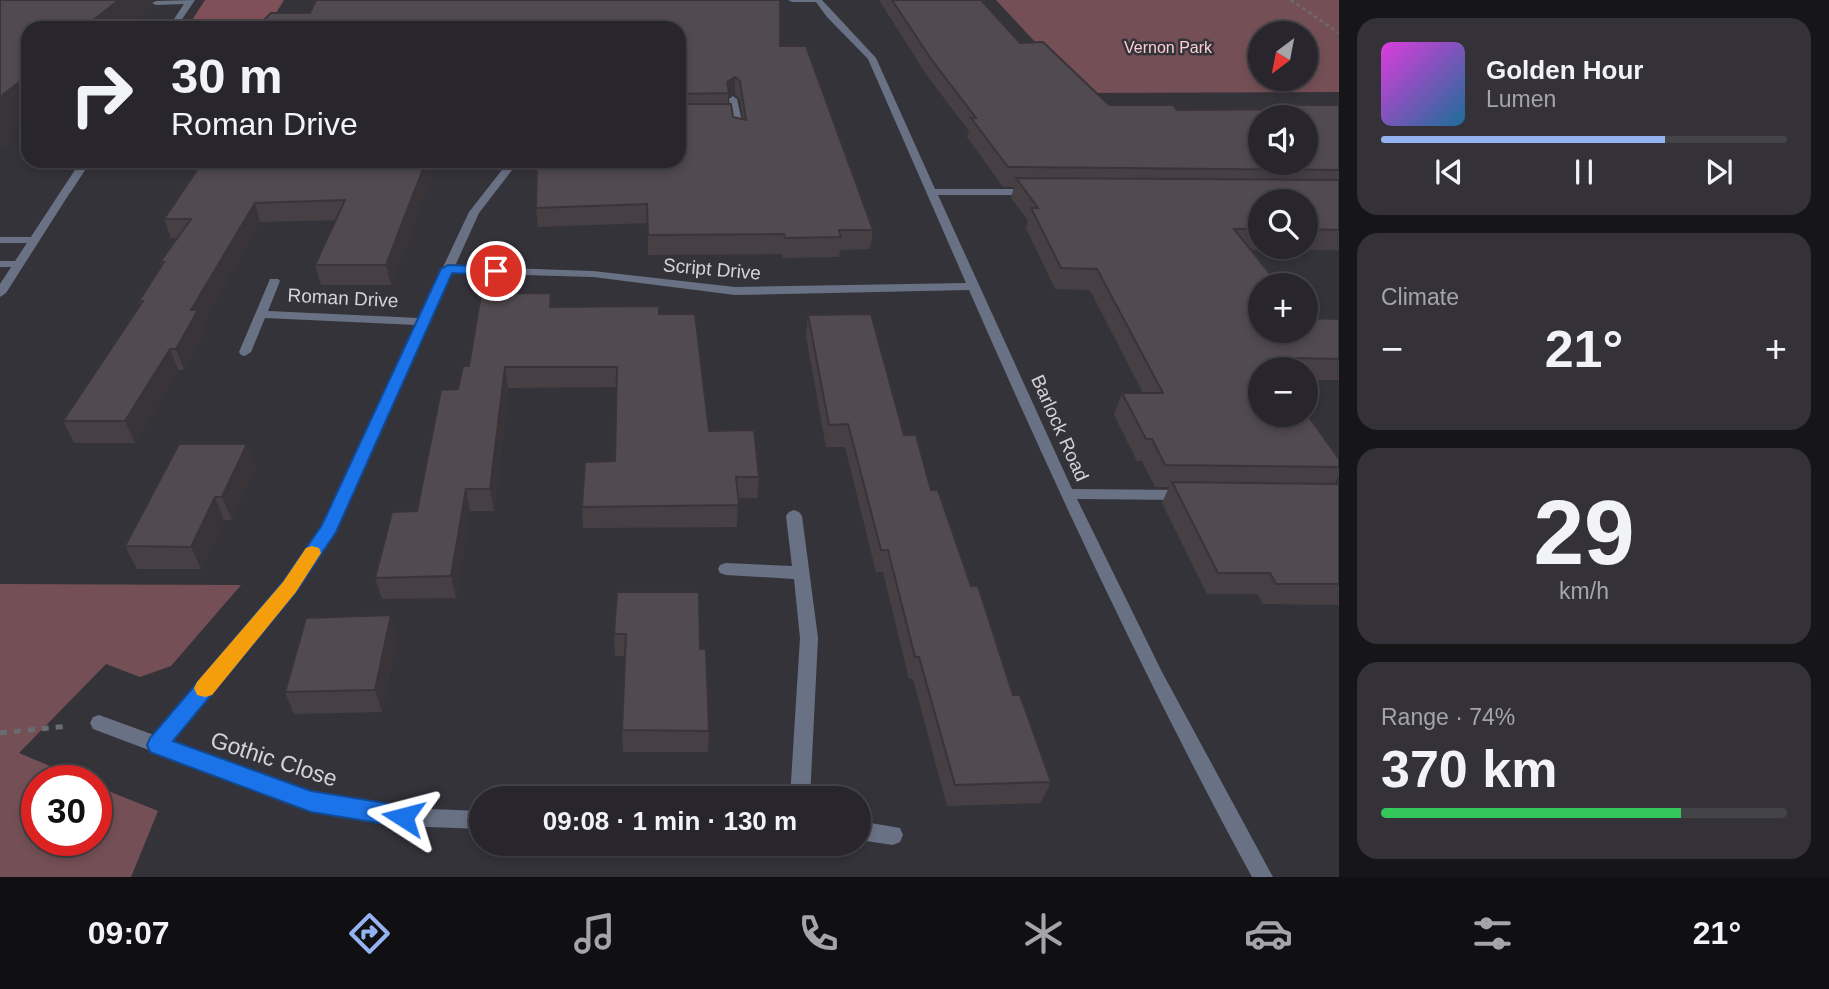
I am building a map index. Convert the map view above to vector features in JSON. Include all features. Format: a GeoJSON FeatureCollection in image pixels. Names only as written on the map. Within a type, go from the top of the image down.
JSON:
{"type":"FeatureCollection","features":[{"type":"Feature","properties":{"kind":"street"},"geometry":{"type":"LineString","coordinates":[[792,0],[818,0]]}},
{"type":"Feature","properties":{"kind":"street","name":"Barlock Road"},"geometry":{"type":"LineString","coordinates":[[818,0],[826,14],[861,44],[872,58],[1133,637],[1263,877]]}},
{"type":"Feature","properties":{"kind":"street"},"geometry":{"type":"LineString","coordinates":[[156,3],[190,1]]}},
{"type":"Feature","properties":{"kind":"street"},"geometry":{"type":"LineString","coordinates":[[177,21],[190,1]]}},
{"type":"Feature","properties":{"kind":"street"},"geometry":{"type":"LineString","coordinates":[[733,99],[740,135]]}},
{"type":"Feature","properties":{"kind":"street"},"geometry":{"type":"LineString","coordinates":[[725,116],[736,116]]}},
{"type":"Feature","properties":{"kind":"street"},"geometry":{"type":"LineString","coordinates":[[0,293],[81,168]]}},
{"type":"Feature","properties":{"kind":"street","name":"Roman Drive"},"geometry":{"type":"LineString","coordinates":[[157,745],[289,587],[330,527],[474,212],[509,168]]}},
{"type":"Feature","properties":{"kind":"street"},"geometry":{"type":"LineString","coordinates":[[932,192],[1036,192]]}},
{"type":"Feature","properties":{"kind":"street"},"geometry":{"type":"LineString","coordinates":[[0,240],[34,240]]}},
{"type":"Feature","properties":{"kind":"street"},"geometry":{"type":"LineString","coordinates":[[0,264],[19,264]]}},
{"type":"Feature","properties":{"kind":"street","name":"Script Drive"},"geometry":{"type":"LineString","coordinates":[[448,269],[593,274],[735,292],[975,286]]}},
{"type":"Feature","properties":{"kind":"street","name":"Roman Drive"},"geometry":{"type":"LineString","coordinates":[[245,352],[274,281]]}},
{"type":"Feature","properties":{"kind":"street","name":"Roman Drive"},"geometry":{"type":"LineString","coordinates":[[260,313],[424,322]]}},
{"type":"Feature","properties":{"kind":"street"},"geometry":{"type":"LineString","coordinates":[[1069,494],[1195,495]]}},
{"type":"Feature","properties":{"kind":"street"},"geometry":{"type":"LineString","coordinates":[[794,516],[809,638],[801,786]]}},
{"type":"Feature","properties":{"kind":"street"},"geometry":{"type":"LineString","coordinates":[[726,569],[800,573]]}},
{"type":"Feature","properties":{"kind":"street","name":"Gothic Close"},"geometry":{"type":"LineString","coordinates":[[99,723],[311,802],[403,817],[469,820]]}},
{"type":"Feature","properties":{"kind":"street"},"geometry":{"type":"LineString","coordinates":[[871,832],[893,835]]}},
{"type":"Feature","properties":{"kind":"path"},"geometry":{"type":"LineString","coordinates":[[1291,0],[1339,33]]}},
{"type":"Feature","properties":{"kind":"path"},"geometry":{"type":"LineString","coordinates":[[0,733],[99,723]]}},
{"type":"Feature","properties":{"kind":"green space","name":"Vernon Park"},"geometry":{"type":"Polygon","coordinates":[[[996,0],[1339,0],[1339,92],[1083,93],[996,0]]]}},
{"type":"Feature","properties":{"kind":"green space"},"geometry":{"type":"Polygon","coordinates":[[[0,584],[241,585],[171,666],[140,677],[106,664],[19,753],[47,765],[21,765],[21,856],[112,856],[112,792],[158,811],[131,877],[0,877],[0,584]]]}},
{"type":"Feature","properties":{"kind":"shaded area"},"geometry":{"type":"Polygon","coordinates":[[[205,0],[284,0],[271,21],[192,21],[205,0]]]}},
{"type":"Feature","properties":{"kind":"building"},"geometry":{"type":"Polygon","coordinates":[[[0,0],[119,0],[92,21],[21,21],[21,80],[0,97],[0,0]]]}},
{"type":"Feature","properties":{"kind":"building"},"geometry":{"type":"Polygon","coordinates":[[[316,0],[780,0],[780,46],[806,46],[873,230],[839,230],[841,237],[785,238],[784,234],[648,235],[647,204],[536,208],[537,168],[686,168],[686,104],[731,104],[733,117],[746,120],[740,81],[735,77],[727,82],[729,93],[686,94],[686,21],[263,21],[271,13],[310,13],[316,0]]]}},
{"type":"Feature","properties":{"kind":"building"},"geometry":{"type":"Polygon","coordinates":[[[892,0],[981,0],[1020,43],[1043,42],[1109,105],[1173,105],[1177,110],[1248,109],[1248,169],[1008,167],[971,118],[976,118],[931,59],[892,0]]]}},
{"type":"Feature","properties":{"kind":"building"},"geometry":{"type":"Polygon","coordinates":[[[1318,105],[1339,105],[1339,170],[1318,170],[1318,105]]]}},
{"type":"Feature","properties":{"kind":"building"},"geometry":{"type":"Polygon","coordinates":[[[198,168],[423,168],[386,265],[315,265],[345,200],[255,203],[191,310],[198,310],[176,349],[170,349],[125,421],[63,421],[143,301],[139,301],[164,262],[160,262],[191,219],[164,219],[198,168]]]}},
{"type":"Feature","properties":{"kind":"building"},"geometry":{"type":"Polygon","coordinates":[[[1016,178],[1339,180],[1339,230],[1318,229],[1318,189],[1248,189],[1248,229],[1234,229],[1248,246],[1248,259],[1258,259],[1269,273],[1248,273],[1248,343],[1318,343],[1318,318],[1339,319],[1339,359],[1248,357],[1248,427],[1316,427],[1339,459],[1339,467],[1165,465],[1152,439],[1146,439],[1122,393],[1163,393],[1097,269],[1061,268],[1031,208],[1038,208],[1016,178]]]}},
{"type":"Feature","properties":{"kind":"building"},"geometry":{"type":"Polygon","coordinates":[[[551,293],[550,307],[659,306],[659,314],[695,314],[709,431],[754,430],[759,477],[736,477],[739,505],[582,507],[585,462],[615,461],[617,367],[505,367],[490,489],[466,489],[451,576],[375,578],[392,512],[417,511],[441,390],[458,389],[463,366],[469,366],[481,294],[551,293]]]}},
{"type":"Feature","properties":{"kind":"building"},"geometry":{"type":"Polygon","coordinates":[[[871,314],[904,435],[916,435],[931,490],[938,490],[971,586],[978,586],[1013,695],[1020,695],[1051,782],[955,785],[919,657],[915,657],[888,550],[881,550],[848,424],[829,425],[808,315],[871,314]]]}},
{"type":"Feature","properties":{"kind":"building"},"geometry":{"type":"Polygon","coordinates":[[[179,444],[247,444],[222,497],[215,497],[191,547],[125,546],[179,444]]]}},
{"type":"Feature","properties":{"kind":"building"},"geometry":{"type":"Polygon","coordinates":[[[1172,482],[1339,484],[1339,584],[1276,584],[1270,573],[1218,573],[1172,482]]]}},
{"type":"Feature","properties":{"kind":"building"},"geometry":{"type":"Polygon","coordinates":[[[617,592],[699,592],[700,649],[706,649],[709,731],[622,730],[626,634],[614,634],[617,592]]]}},
{"type":"Feature","properties":{"kind":"building"},"geometry":{"type":"Polygon","coordinates":[[[391,615],[375,690],[285,692],[306,618],[391,615]]]}},
{"type":"Feature","properties":{"kind":"slow traffic"},"geometry":{"type":"LineString","coordinates":[[205,688],[289,587],[312,553]]}},
{"type":"Feature","properties":{"kind":"route"},"geometry":{"type":"LineString","coordinates":[[403,817],[311,802],[157,745],[289,587],[330,527],[448,269],[496,271]]}}]}
